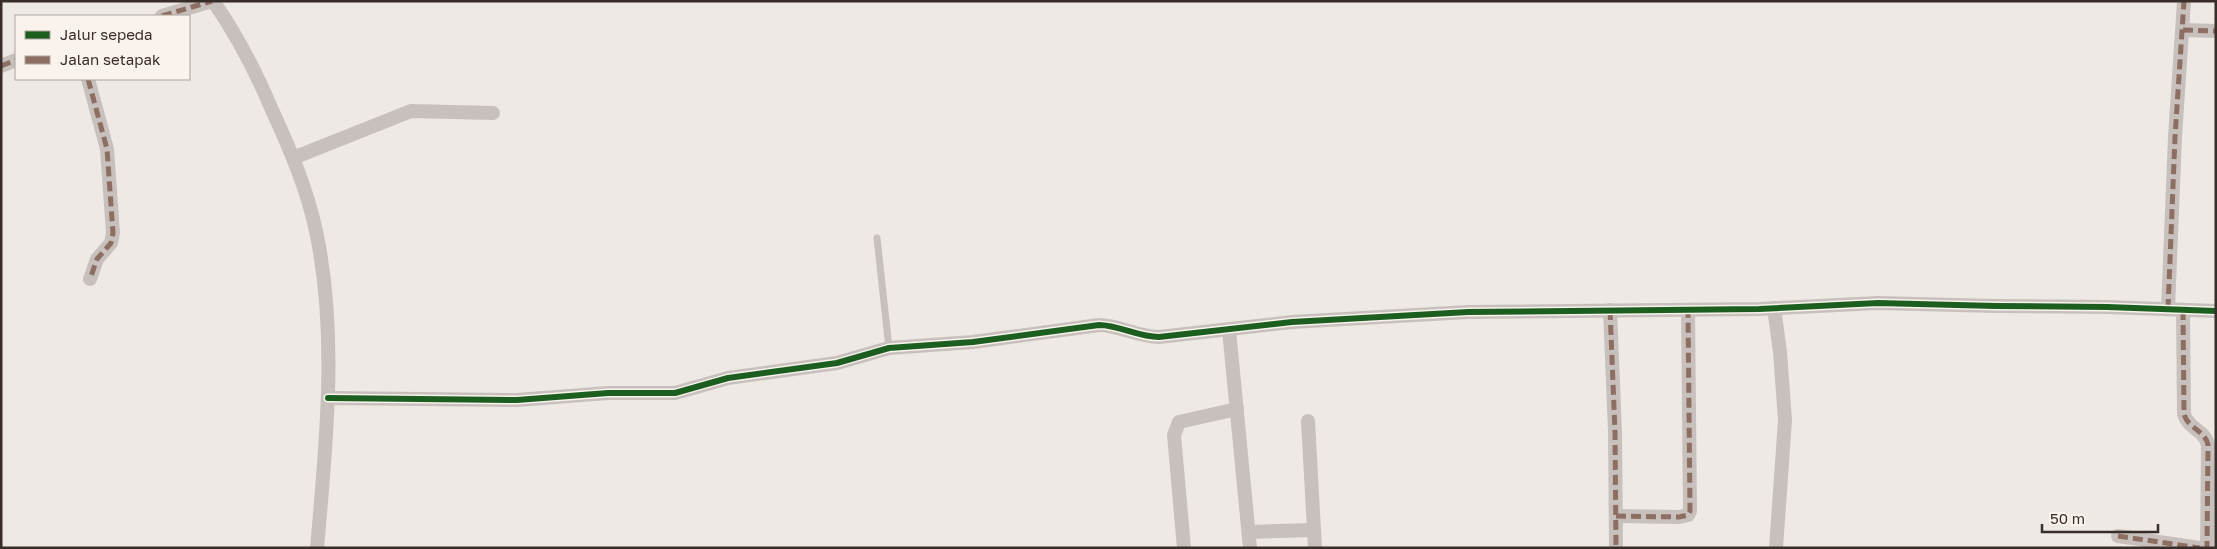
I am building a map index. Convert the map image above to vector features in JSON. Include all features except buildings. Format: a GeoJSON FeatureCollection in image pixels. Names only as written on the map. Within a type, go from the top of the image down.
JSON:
{"type":"FeatureCollection","features":[{"type":"Feature","properties":{"kind":"street"},"geometry":{"type":"LineString","coordinates":[[165,15],[212,1],[232,28],[263,89],[293,158],[316,231],[321,266],[327,348],[328,398],[317,548]]}},
{"type":"Feature","properties":{"kind":"street"},"geometry":{"type":"LineString","coordinates":[[2168,309],[2175,137],[2184,1]]}},
{"type":"Feature","properties":{"kind":"street"},"geometry":{"type":"LineString","coordinates":[[2182,30],[2216,31]]}},
{"type":"Feature","properties":{"kind":"street"},"geometry":{"type":"LineString","coordinates":[[1,66],[15,60]]}},
{"type":"Feature","properties":{"kind":"street"},"geometry":{"type":"LineString","coordinates":[[88,80],[107,149],[113,233],[111,243],[97,259],[90,279]]}},
{"type":"Feature","properties":{"kind":"street"},"geometry":{"type":"LineString","coordinates":[[293,158],[411,110],[493,113]]}},
{"type":"Feature","properties":{"kind":"street"},"geometry":{"type":"LineString","coordinates":[[328,398],[516,400],[608,393],[675,393],[728,378],[837,363],[890,348],[973,342],[1094,325],[1106,325],[1150,337],[1229,330],[1276,323],[1397,315],[1774,308],[1878,303],[2216,311]]}},
{"type":"Feature","properties":{"kind":"street"},"geometry":{"type":"LineString","coordinates":[[1774,308],[1780,352],[1785,420],[1776,548]]}},
{"type":"Feature","properties":{"kind":"street"},"geometry":{"type":"LineString","coordinates":[[1610,310],[1615,432],[1616,548]]}},
{"type":"Feature","properties":{"kind":"street"},"geometry":{"type":"LineString","coordinates":[[1616,516],[1684,517],[1690,511],[1688,310]]}},
{"type":"Feature","properties":{"kind":"street"},"geometry":{"type":"LineString","coordinates":[[2183,310],[2184,414],[2188,424],[2205,437],[2208,445],[2212,527],[2207,548]]}},
{"type":"Feature","properties":{"kind":"street"},"geometry":{"type":"LineString","coordinates":[[1229,330],[1250,548]]}},
{"type":"Feature","properties":{"kind":"street"},"geometry":{"type":"LineString","coordinates":[[1184,548],[1174,435],[1179,422],[1237,409]]}},
{"type":"Feature","properties":{"kind":"street"},"geometry":{"type":"LineString","coordinates":[[1308,421],[1315,548]]}},
{"type":"Feature","properties":{"kind":"street"},"geometry":{"type":"LineString","coordinates":[[1249,532],[1314,530]]}},
{"type":"Feature","properties":{"kind":"street"},"geometry":{"type":"LineString","coordinates":[[2118,536],[2200,548]]}},
{"type":"Feature","properties":{"kind":"lane"},"geometry":{"type":"LineString","coordinates":[[877,238],[890,348]]}},
{"type":"Feature","properties":{"kind":"marked path"},"geometry":{"type":"LineString","coordinates":[[165,15],[212,1]]}},
{"type":"Feature","properties":{"kind":"marked path"},"geometry":{"type":"LineString","coordinates":[[2168,309],[2175,137],[2184,1]]}},
{"type":"Feature","properties":{"kind":"marked path"},"geometry":{"type":"LineString","coordinates":[[2183,30],[2216,31]]}},
{"type":"Feature","properties":{"kind":"marked path"},"geometry":{"type":"LineString","coordinates":[[1,66],[15,60]]}},
{"type":"Feature","properties":{"kind":"marked path"},"geometry":{"type":"LineString","coordinates":[[88,80],[107,149],[113,233],[111,243],[97,259],[90,279]]}},
{"type":"Feature","properties":{"kind":"marked path"},"geometry":{"type":"LineString","coordinates":[[1610,310],[1615,432],[1616,548]]}},
{"type":"Feature","properties":{"kind":"marked path"},"geometry":{"type":"LineString","coordinates":[[1616,516],[1679,517],[1688,515],[1690,511],[1688,310]]}},
{"type":"Feature","properties":{"kind":"marked path"},"geometry":{"type":"LineString","coordinates":[[2183,310],[2184,414],[2189,423],[2204,436],[2208,445],[2207,548]]}},
{"type":"Feature","properties":{"kind":"marked path"},"geometry":{"type":"LineString","coordinates":[[2118,536],[2200,548]]}},
{"type":"Feature","properties":{"kind":"cycle path"},"geometry":{"type":"LineString","coordinates":[[328,398],[517,400],[608,393],[675,393],[728,378],[837,363],[889,348],[973,342],[1099,325],[1159,337],[1292,322],[1468,312],[1759,309],[1878,303],[2216,311]]}}]}
